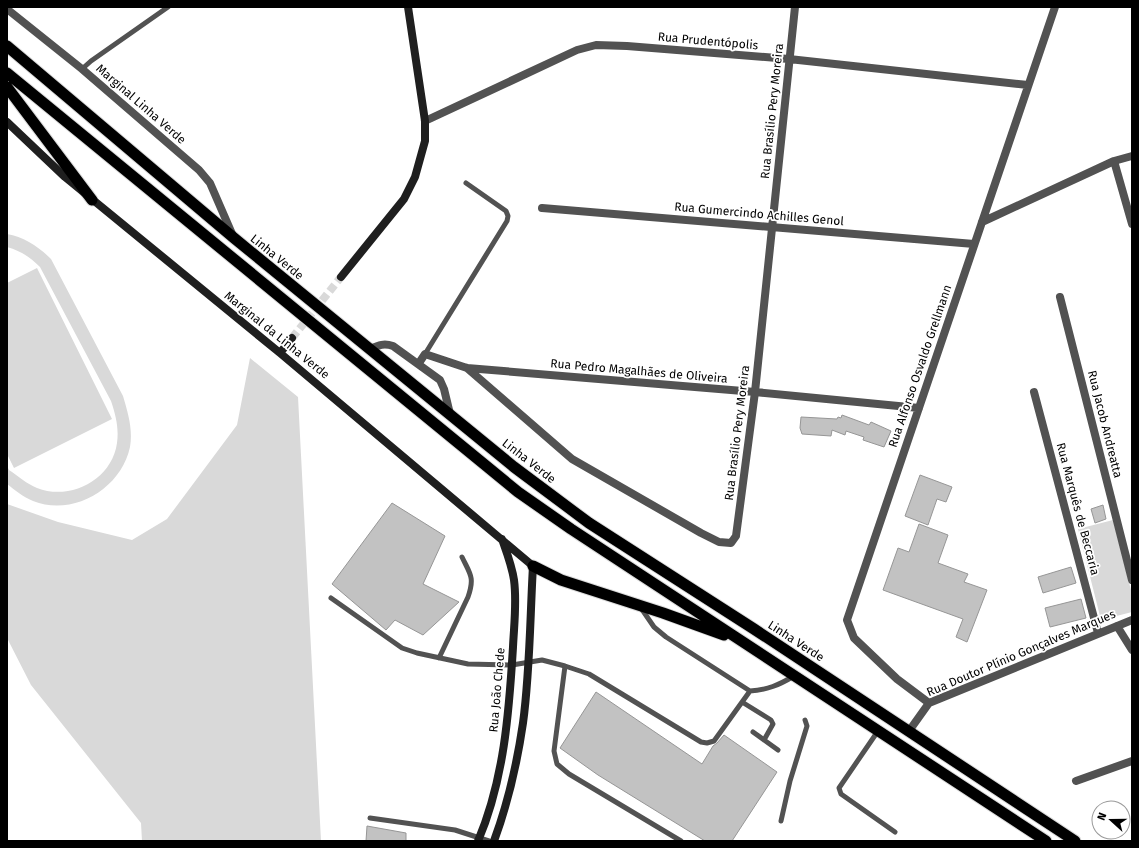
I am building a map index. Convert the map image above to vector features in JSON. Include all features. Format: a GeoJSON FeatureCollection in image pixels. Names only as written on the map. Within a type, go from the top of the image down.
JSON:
{"type":"FeatureCollection","features":[{"type":"Feature","properties":{"kind":"highway","name":"Linha Verde"},"geometry":{"type":"LineString","coordinates":[[7,46],[234,238],[514,466],[589,523],[1075,841]]}},
{"type":"Feature","properties":{"kind":"highway"},"geometry":{"type":"LineString","coordinates":[[7,73],[508,483],[571,530],[1046,841]]}},
{"type":"Feature","properties":{"kind":"highway"},"geometry":{"type":"LineString","coordinates":[[7,87],[92,200]]}},
{"type":"Feature","properties":{"kind":"highway"},"geometry":{"type":"LineString","coordinates":[[533,566],[561,580],[638,604],[743,643]]}},
{"type":"Feature","properties":{"kind":"main road"},"geometry":{"type":"LineString","coordinates":[[341,277],[404,199],[415,177],[425,141],[425,121],[408,7]]}},
{"type":"Feature","properties":{"kind":"main road","name":"Marginal da Linha Verde"},"geometry":{"type":"LineString","coordinates":[[7,122],[60,173],[280,353],[533,566]]}},
{"type":"Feature","properties":{"kind":"main road"},"geometry":{"type":"LineString","coordinates":[[280,353],[292,338]]}},
{"type":"Feature","properties":{"kind":"main road","name":"Rua João Chede"},"geometry":{"type":"LineString","coordinates":[[478,839],[494,793],[504,748],[509,710],[515,603],[514,580],[502,539]]}},
{"type":"Feature","properties":{"kind":"main road"},"geometry":{"type":"LineString","coordinates":[[494,841],[508,799],[523,722],[533,566]]}},
{"type":"Feature","properties":{"kind":"street","name":"Rua Brasílio Pery Moreira"},"geometry":{"type":"LineString","coordinates":[[467,368],[572,459],[701,533],[719,542],[731,543],[736,536],[755,392],[795,7]]}},
{"type":"Feature","properties":{"kind":"street","name":"Rua Alfonso Osvaldo Grellmann"},"geometry":{"type":"LineString","coordinates":[[929,703],[896,679],[854,638],[847,620],[1055,7]]}},
{"type":"Feature","properties":{"kind":"street","name":"Marginal Linha Verde"},"geometry":{"type":"LineString","coordinates":[[10,9],[199,170],[210,183],[234,238]]}},
{"type":"Feature","properties":{"kind":"street","name":"Rua Prudentópolis"},"geometry":{"type":"LineString","coordinates":[[425,121],[577,50],[596,45],[627,46],[789,60],[1028,85]]}},
{"type":"Feature","properties":{"kind":"street"},"geometry":{"type":"LineString","coordinates":[[982,222],[1114,161],[1132,156]]}},
{"type":"Feature","properties":{"kind":"street"},"geometry":{"type":"LineString","coordinates":[[1114,161],[1132,224]]}},
{"type":"Feature","properties":{"kind":"street","name":"Rua Gumercindo Achilles Genol"},"geometry":{"type":"LineString","coordinates":[[542,208],[974,244]]}},
{"type":"Feature","properties":{"kind":"street","name":"Rua Jacob Andreatta"},"geometry":{"type":"LineString","coordinates":[[1060,297],[1132,580]]}},
{"type":"Feature","properties":{"kind":"street"},"geometry":{"type":"LineString","coordinates":[[370,349],[382,344],[393,346],[419,363],[440,380],[444,389],[450,414]]}},
{"type":"Feature","properties":{"kind":"street"},"geometry":{"type":"LineString","coordinates":[[419,363],[425,354]]}},
{"type":"Feature","properties":{"kind":"street","name":"Rua Pedro Magalhães de Oliveira"},"geometry":{"type":"LineString","coordinates":[[425,354],[467,368],[755,392],[919,408]]}},
{"type":"Feature","properties":{"kind":"street","name":"Rua Marquês de Beccaria"},"geometry":{"type":"LineString","coordinates":[[1034,392],[1098,633]]}},
{"type":"Feature","properties":{"kind":"street","name":"Rua Doutor Plínio Gonçalves Marques"},"geometry":{"type":"LineString","coordinates":[[909,731],[929,703],[1132,620]]}},
{"type":"Feature","properties":{"kind":"street"},"geometry":{"type":"LineString","coordinates":[[1117,626],[1132,650]]}},
{"type":"Feature","properties":{"kind":"street"},"geometry":{"type":"LineString","coordinates":[[1076,781],[1132,761]]}},
{"type":"Feature","properties":{"kind":"lane"},"geometry":{"type":"LineString","coordinates":[[82,69],[91,61],[168,7]]}},
{"type":"Feature","properties":{"kind":"lane"},"geometry":{"type":"LineString","coordinates":[[425,354],[507,221],[508,216],[506,211],[466,183]]}},
{"type":"Feature","properties":{"kind":"lane"},"geometry":{"type":"LineString","coordinates":[[439,658],[471,588],[472,578],[462,557]]}},
{"type":"Feature","properties":{"kind":"lane"},"geometry":{"type":"LineString","coordinates":[[331,598],[402,648],[416,653],[468,664],[512,665],[542,660],[589,674],[701,742],[707,743],[714,741],[750,691]]}},
{"type":"Feature","properties":{"kind":"lane"},"geometry":{"type":"LineString","coordinates":[[638,604],[654,627],[666,637],[750,691],[774,687],[794,676]]}},
{"type":"Feature","properties":{"kind":"lane"},"geometry":{"type":"LineString","coordinates":[[565,666],[554,751],[557,764],[569,774],[681,841]]}},
{"type":"Feature","properties":{"kind":"lane"},"geometry":{"type":"LineString","coordinates":[[742,702],[772,720],[773,724],[764,740]]}},
{"type":"Feature","properties":{"kind":"lane"},"geometry":{"type":"LineString","coordinates":[[781,821],[790,781],[807,726],[805,720]]}},
{"type":"Feature","properties":{"kind":"lane"},"geometry":{"type":"LineString","coordinates":[[878,731],[839,788],[839,791],[840,794],[895,832]]}},
{"type":"Feature","properties":{"kind":"lane"},"geometry":{"type":"LineString","coordinates":[[753,732],[778,750]]}},
{"type":"Feature","properties":{"kind":"lane"},"geometry":{"type":"LineString","coordinates":[[370,818],[455,830],[478,839],[489,841]]}},
{"type":"Feature","properties":{"kind":"shaded area"},"geometry":{"type":"Polygon","coordinates":[[[7,234],[19,237],[31,243],[51,259],[123,396],[127,409],[130,421],[131,440],[125,462],[117,475],[106,487],[93,496],[79,502],[64,505],[48,505],[29,499],[7,484],[7,466],[9,470],[30,484],[37,488],[50,491],[63,492],[88,484],[98,477],[107,467],[113,456],[117,443],[118,432],[116,417],[111,401],[40,267],[33,260],[17,250],[7,247],[7,234]]]}},
{"type":"Feature","properties":{"kind":"shaded area"},"geometry":{"type":"Polygon","coordinates":[[[37,268],[112,419],[14,468],[7,454],[7,283],[37,268]]]}},
{"type":"Feature","properties":{"kind":"shaded area"},"geometry":{"type":"Polygon","coordinates":[[[250,358],[298,397],[321,841],[142,841],[141,823],[31,685],[7,638],[7,504],[58,522],[132,540],[167,519],[237,425],[250,358]]]}},
{"type":"Feature","properties":{"kind":"shaded area"},"geometry":{"type":"Polygon","coordinates":[[[1113,520],[1132,594],[1132,612],[1101,620],[1078,529],[1113,520]]]}},
{"type":"Feature","properties":{"kind":"building"},"geometry":{"type":"Polygon","coordinates":[[[842,415],[869,425],[871,422],[891,431],[884,447],[863,440],[864,437],[846,431],[845,435],[832,430],[831,436],[802,434],[800,428],[801,417],[837,419],[838,417],[841,418],[842,415]]]}},
{"type":"Feature","properties":{"kind":"building"},"geometry":{"type":"Polygon","coordinates":[[[920,475],[952,487],[946,502],[937,499],[928,525],[905,516],[920,475]]]}},
{"type":"Feature","properties":{"kind":"building"},"geometry":{"type":"Polygon","coordinates":[[[392,503],[445,536],[423,584],[459,602],[423,635],[395,620],[386,630],[332,584],[392,503]]]}},
{"type":"Feature","properties":{"kind":"building"},"geometry":{"type":"Polygon","coordinates":[[[1103,505],[1106,519],[1095,523],[1091,509],[1103,505]]]}},
{"type":"Feature","properties":{"kind":"building"},"geometry":{"type":"Polygon","coordinates":[[[919,524],[948,535],[938,563],[968,574],[964,582],[987,590],[967,642],[956,637],[963,619],[883,590],[898,548],[909,552],[919,524]]]}},
{"type":"Feature","properties":{"kind":"building"},"geometry":{"type":"Polygon","coordinates":[[[1071,567],[1076,583],[1043,593],[1038,577],[1071,567]]]}},
{"type":"Feature","properties":{"kind":"building"},"geometry":{"type":"Polygon","coordinates":[[[1081,599],[1086,618],[1050,627],[1045,608],[1081,599]]]}},
{"type":"Feature","properties":{"kind":"building"},"geometry":{"type":"Polygon","coordinates":[[[596,692],[702,764],[713,746],[724,735],[777,772],[732,841],[705,841],[598,775],[560,748],[596,692]]]}},
{"type":"Feature","properties":{"kind":"building"},"geometry":{"type":"Polygon","coordinates":[[[367,826],[406,833],[406,841],[366,841],[367,826]]]}},
{"type":"Feature","properties":{"kind":"tunnel"},"geometry":{"type":"LineString","coordinates":[[292,338],[341,277]]}}]}
